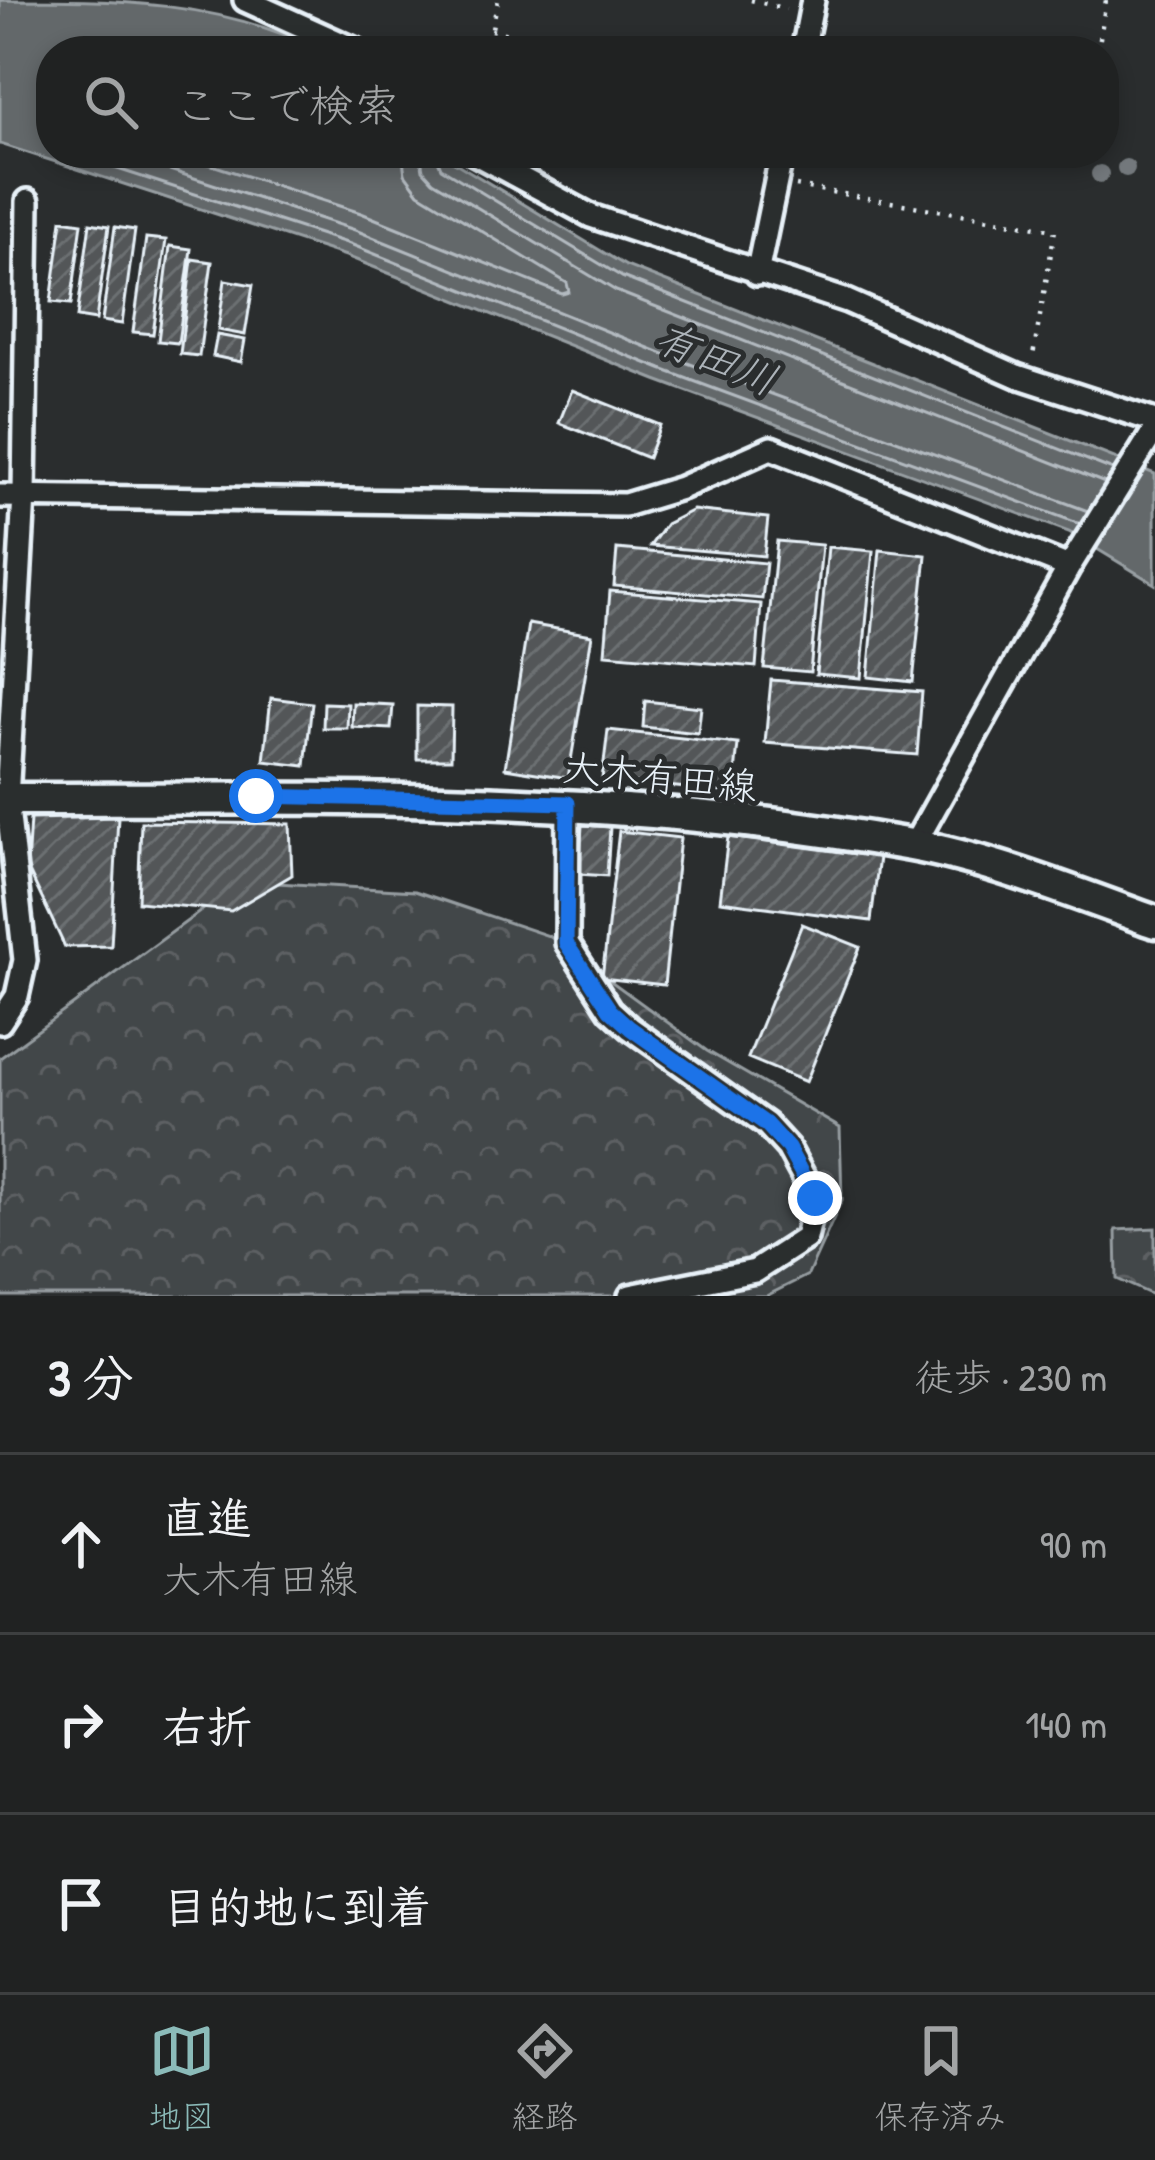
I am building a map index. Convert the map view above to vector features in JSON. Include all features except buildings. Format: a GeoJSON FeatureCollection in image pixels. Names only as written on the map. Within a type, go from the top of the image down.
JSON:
{"type":"FeatureCollection","features":[{"type":"Feature","properties":{"kind":"main road","name":"大木有田線"},"geometry":{"type":"LineString","coordinates":[[4,799],[256,796],[568,803],[914,845],[1155,922]]}},
{"type":"Feature","properties":{"kind":"street"},"geometry":{"type":"LineString","coordinates":[[245,0],[325,36]]}},
{"type":"Feature","properties":{"kind":"street"},"geometry":{"type":"LineString","coordinates":[[805,36],[813,0]]}},
{"type":"Feature","properties":{"kind":"street"},"geometry":{"type":"LineString","coordinates":[[502,168],[591,216],[848,301],[1017,376],[1154,428],[914,845]]}},
{"type":"Feature","properties":{"kind":"street"},"geometry":{"type":"LineString","coordinates":[[757,274],[779,168]]}},
{"type":"Feature","properties":{"kind":"street"},"geometry":{"type":"LineString","coordinates":[[0,1022],[17,996],[25,960],[4,799],[24,495],[28,201]]}},
{"type":"Feature","properties":{"kind":"street"},"geometry":{"type":"LineString","coordinates":[[0,496],[625,505],[681,488],[771,448],[1070,567]]}},
{"type":"Feature","properties":{"kind":"street"},"geometry":{"type":"LineString","coordinates":[[568,803],[566,943],[610,1010],[766,1124],[788,1148],[815,1198],[806,1238],[755,1271],[630,1296]]}},
{"type":"Feature","properties":{"kind":"path"},"geometry":{"type":"LineString","coordinates":[[490,36],[498,0]]}},
{"type":"Feature","properties":{"kind":"path"},"geometry":{"type":"LineString","coordinates":[[751,0],[789,10]]}},
{"type":"Feature","properties":{"kind":"path"},"geometry":{"type":"LineString","coordinates":[[1100,36],[1106,0]]}},
{"type":"Feature","properties":{"kind":"path"},"geometry":{"type":"LineString","coordinates":[[491,30],[516,36]]}},
{"type":"Feature","properties":{"kind":"path"},"geometry":{"type":"LineString","coordinates":[[784,184],[1055,230],[1031,363]]}},
{"type":"Feature","properties":{"kind":"green space"},"geometry":{"type":"Polygon","coordinates":[[[242,881],[415,891],[549,936],[707,1051],[840,1128],[842,1200],[808,1275],[766,1296],[0,1296],[0,1058],[242,881]]]}},
{"type":"Feature","properties":{"kind":"green space"},"geometry":{"type":"Polygon","coordinates":[[[1155,1228],[1155,1296],[1117,1279],[1116,1230],[1155,1228]]]}},
{"type":"Feature","properties":{"kind":"water"},"geometry":{"type":"Polygon","coordinates":[[[0,0],[166,6],[287,36],[36,36],[36,156],[0,144],[0,0]]]}},
{"type":"Feature","properties":{"kind":"water","name":"有田川"},"geometry":{"type":"Polygon","coordinates":[[[74,168],[464,168],[626,266],[1155,474],[1155,584],[1069,532],[656,380],[346,256],[74,168]]]}},
{"type":"Feature","properties":{"kind":"route"},"geometry":{"type":"LineString","coordinates":[[256,796],[568,803],[566,943],[610,1010],[766,1124],[788,1148],[815,1198]]}}]}
